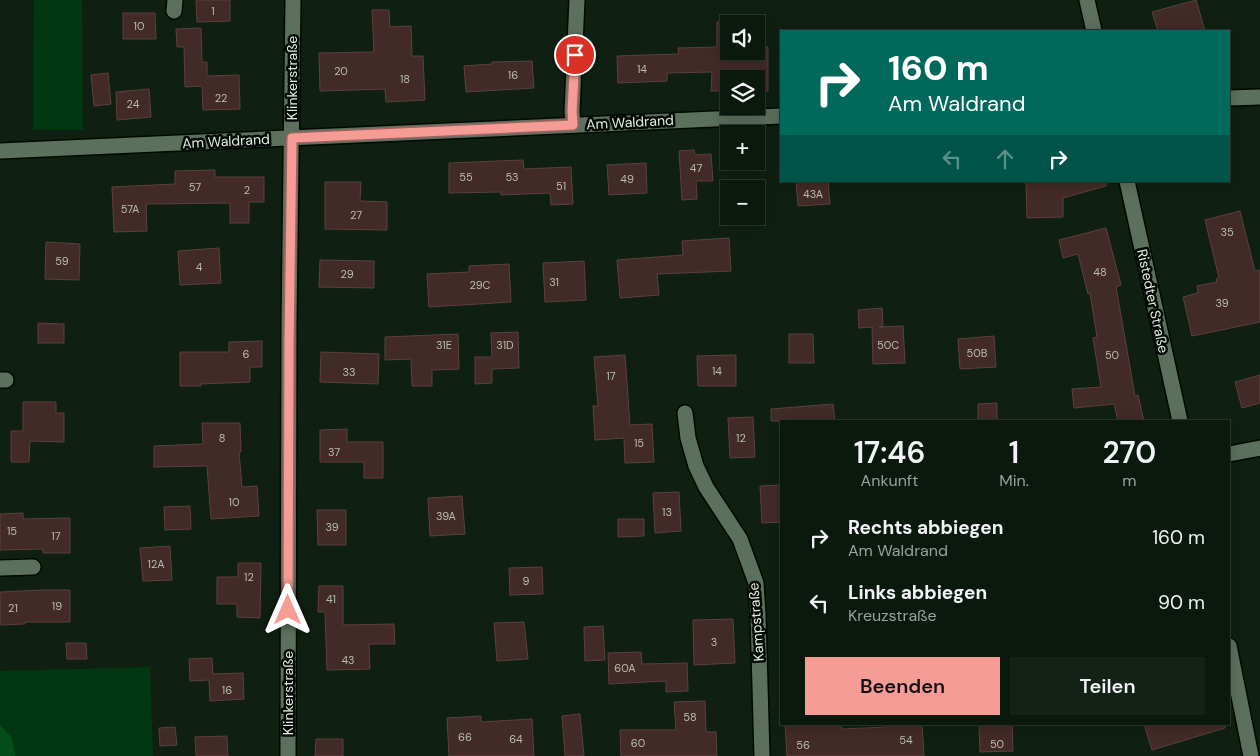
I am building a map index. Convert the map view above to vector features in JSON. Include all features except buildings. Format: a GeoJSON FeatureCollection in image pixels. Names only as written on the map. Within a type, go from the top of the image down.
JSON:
{"type":"FeatureCollection","features":[{"type":"Feature","properties":{"kind":"street","name":"Klinkerstraße"},"geometry":{"type":"LineString","coordinates":[[288,756],[292,0]]}},
{"type":"Feature","properties":{"kind":"street"},"geometry":{"type":"LineString","coordinates":[[573,125],[577,0]]}},
{"type":"Feature","properties":{"kind":"street"},"geometry":{"type":"LineString","coordinates":[[1087,0],[1094,30]]}},
{"type":"Feature","properties":{"kind":"street"},"geometry":{"type":"LineString","coordinates":[[1230,98],[1260,97]]}},
{"type":"Feature","properties":{"kind":"street","name":"Am Waldrand"},"geometry":{"type":"LineString","coordinates":[[0,151],[780,116]]}},
{"type":"Feature","properties":{"kind":"street","name":"Ristedter Straße"},"geometry":{"type":"LineString","coordinates":[[1127,182],[1180,420]]}},
{"type":"Feature","properties":{"kind":"street","name":"Kampstraße"},"geometry":{"type":"LineString","coordinates":[[685,413],[688,438],[696,466],[706,487],[740,539],[756,582],[762,756]]}},
{"type":"Feature","properties":{"kind":"street"},"geometry":{"type":"LineString","coordinates":[[1230,454],[1260,448]]}},
{"type":"Feature","properties":{"kind":"street"},"geometry":{"type":"LineString","coordinates":[[0,568],[33,567]]}},
{"type":"Feature","properties":{"kind":"street"},"geometry":{"type":"LineString","coordinates":[[1230,651],[1252,756]]}},
{"type":"Feature","properties":{"kind":"shaded area"},"geometry":{"type":"Polygon","coordinates":[[[34,0],[82,0],[83,130],[33,130],[34,0]]]}},
{"type":"Feature","properties":{"kind":"shaded area"},"geometry":{"type":"Polygon","coordinates":[[[150,667],[153,756],[0,756],[0,671],[150,667]]]}},
{"type":"Feature","properties":{"kind":"shaded area"},"geometry":{"type":"Polygon","coordinates":[[[0,725],[12,738],[15,756],[0,756],[0,725]]]}},
{"type":"Feature","properties":{"kind":"route"},"geometry":{"type":"LineString","coordinates":[[288,610],[292,138],[573,125],[575,55]]}}]}
